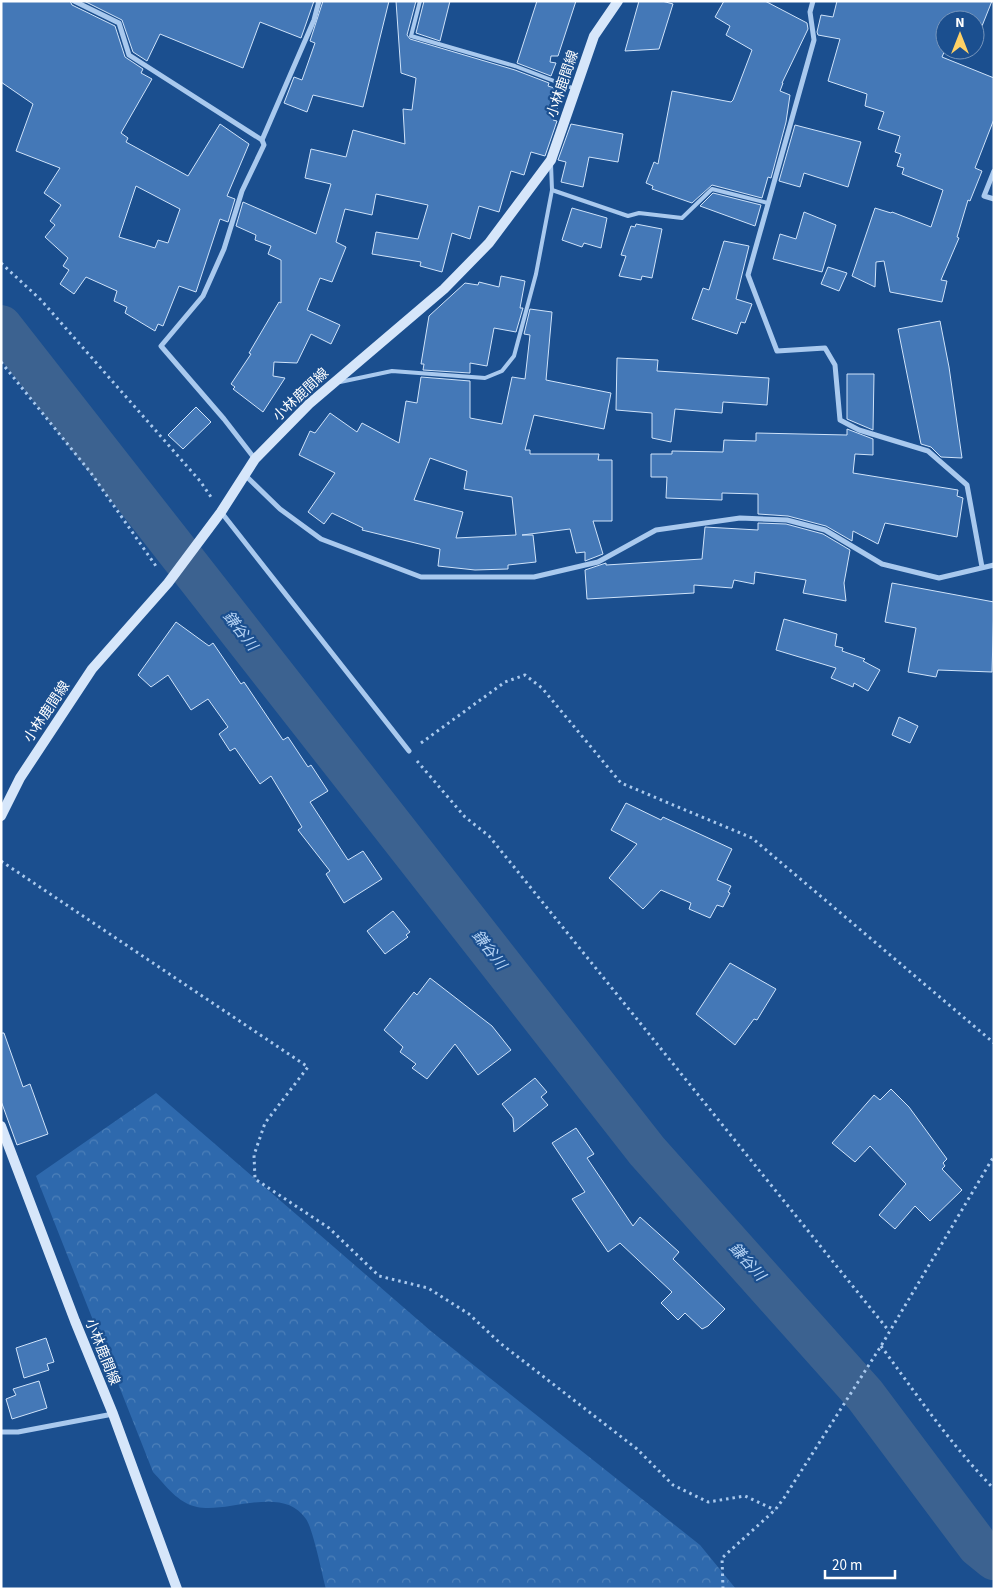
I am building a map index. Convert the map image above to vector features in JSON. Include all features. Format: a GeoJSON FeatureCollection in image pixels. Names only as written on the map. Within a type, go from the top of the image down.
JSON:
{"type":"FeatureCollection","features":[{"type":"Feature","properties":{"kind":"main road","name":"小林鹿間線"},"geometry":{"type":"LineString","coordinates":[[1,816],[20,778],[92,669],[168,583],[218,516],[254,459],[333,383],[444,290],[489,244],[550,160],[594,36],[618,1]]}},
{"type":"Feature","properties":{"kind":"main road","name":"小林鹿間線"},"geometry":{"type":"LineString","coordinates":[[1,1126],[75,1322],[113,1414],[177,1589]]}},
{"type":"Feature","properties":{"kind":"street"},"geometry":{"type":"LineString","coordinates":[[74,1],[119,23],[129,55],[262,140],[264,145],[242,191],[224,249],[203,296],[161,346],[224,419],[254,459]]}},
{"type":"Feature","properties":{"kind":"street"},"geometry":{"type":"LineString","coordinates":[[262,140],[314,20],[319,1]]}},
{"type":"Feature","properties":{"kind":"street"},"geometry":{"type":"LineString","coordinates":[[813,1],[810,12],[814,40],[748,275],[777,352],[825,348],[835,365],[840,420],[859,430],[928,451],[967,485],[982,567]]}},
{"type":"Feature","properties":{"kind":"street"},"geometry":{"type":"LineString","coordinates":[[994,171],[984,196],[994,200]]}},
{"type":"Feature","properties":{"kind":"street"},"geometry":{"type":"LineString","coordinates":[[245,475],[280,509],[321,539],[421,577],[534,577],[598,562],[656,530],[740,518],[786,520],[825,530],[882,564],[939,578],[994,565]]}},
{"type":"Feature","properties":{"kind":"street"},"geometry":{"type":"LineString","coordinates":[[218,516],[409,752]]}},
{"type":"Feature","properties":{"kind":"street"},"geometry":{"type":"LineString","coordinates":[[1,1432],[18,1432],[113,1414]]}},
{"type":"Feature","properties":{"kind":"lane"},"geometry":{"type":"LineString","coordinates":[[420,1],[411,36],[515,66],[575,90]]}},
{"type":"Feature","properties":{"kind":"lane"},"geometry":{"type":"LineString","coordinates":[[333,383],[392,371],[485,378],[502,371],[514,356],[536,274],[552,190],[550,160]]}},
{"type":"Feature","properties":{"kind":"lane"},"geometry":{"type":"LineString","coordinates":[[552,190],[628,216],[639,213],[682,218],[712,189],[768,203]]}},
{"type":"Feature","properties":{"kind":"path"},"geometry":{"type":"LineString","coordinates":[[1,263],[41,300],[200,481],[218,516]]}},
{"type":"Feature","properties":{"kind":"path"},"geometry":{"type":"LineString","coordinates":[[1,362],[91,474],[168,583]]}},
{"type":"Feature","properties":{"kind":"path"},"geometry":{"type":"LineString","coordinates":[[889,1331],[489,836],[465,817],[409,752],[505,682],[524,675],[542,688],[621,783],[752,838],[994,1043]]}},
{"type":"Feature","properties":{"kind":"path"},"geometry":{"type":"LineString","coordinates":[[1,861],[308,1067],[266,1123],[254,1155],[255,1179],[329,1228],[379,1276],[428,1288],[469,1314],[500,1343],[637,1449],[673,1485],[708,1502],[745,1496],[775,1510]]}},
{"type":"Feature","properties":{"kind":"path"},"geometry":{"type":"LineString","coordinates":[[723,1589],[722,1558],[775,1510],[881,1346],[994,1156]]}},
{"type":"Feature","properties":{"kind":"path"},"geometry":{"type":"LineString","coordinates":[[881,1346],[975,1470],[994,1489]]}},
{"type":"Feature","properties":{"kind":"green space"},"geometry":{"type":"Polygon","coordinates":[[[156,1093],[432,1332],[700,1545],[736,1589],[326,1589],[309,1524],[296,1509],[284,1503],[270,1502],[210,1508],[197,1507],[184,1502],[173,1493],[153,1472],[36,1176],[156,1093]]]}},
{"type":"Feature","properties":{"kind":"building"},"geometry":{"type":"Polygon","coordinates":[[[1,1],[70,1],[72,5],[115,26],[125,57],[143,69],[141,73],[152,79],[121,133],[128,138],[126,142],[188,176],[220,124],[249,144],[227,196],[235,199],[228,222],[220,219],[196,292],[179,286],[163,326],[158,324],[155,331],[125,313],[127,307],[114,301],[117,291],[86,277],[74,294],[60,284],[69,270],[63,266],[68,258],[45,237],[55,225],[50,221],[61,205],[44,193],[60,168],[16,151],[33,104],[1,82],[1,1]],[[136,186],[119,237],[155,248],[158,240],[168,243],[180,209],[136,186]]]}},
{"type":"Feature","properties":{"kind":"building"},"geometry":{"type":"Polygon","coordinates":[[[84,1],[314,1],[301,38],[260,22],[243,68],[160,34],[147,61],[133,52],[122,20],[84,1]]]}},
{"type":"Feature","properties":{"kind":"building"},"geometry":{"type":"Polygon","coordinates":[[[323,1],[389,1],[363,107],[313,95],[307,112],[284,103],[294,77],[302,80],[315,43],[310,41],[323,1]]]}},
{"type":"Feature","properties":{"kind":"building"},"geometry":{"type":"Polygon","coordinates":[[[396,1],[416,1],[407,35],[410,39],[515,70],[549,83],[548,86],[564,91],[553,120],[557,121],[545,156],[531,152],[524,175],[511,171],[499,212],[479,206],[470,239],[452,233],[442,272],[420,266],[421,262],[372,254],[376,232],[418,239],[428,205],[376,194],[372,215],[345,209],[336,242],[346,247],[332,282],[320,278],[307,310],[340,325],[331,344],[311,334],[297,363],[274,362],[273,376],[285,378],[263,412],[233,389],[235,387],[231,384],[251,354],[249,353],[279,302],[281,303],[281,260],[268,254],[271,246],[255,240],[256,235],[236,226],[243,202],[316,234],[331,184],[305,178],[311,149],[346,157],[353,130],[405,144],[403,109],[412,110],[416,78],[401,73],[396,1]]]}},
{"type":"Feature","properties":{"kind":"building"},"geometry":{"type":"Polygon","coordinates":[[[424,1],[450,1],[440,41],[416,33],[424,1]]]}},
{"type":"Feature","properties":{"kind":"building"},"geometry":{"type":"Polygon","coordinates":[[[537,1],[576,1],[558,56],[551,56],[550,62],[556,63],[551,76],[517,63],[537,1]]]}},
{"type":"Feature","properties":{"kind":"building"},"geometry":{"type":"Polygon","coordinates":[[[639,1],[662,1],[673,4],[659,49],[625,51],[639,1]]]}},
{"type":"Feature","properties":{"kind":"building"},"geometry":{"type":"Polygon","coordinates":[[[724,1],[765,1],[807,23],[808,29],[782,83],[780,91],[790,95],[786,122],[771,178],[768,177],[762,198],[712,185],[692,203],[652,189],[653,186],[646,183],[654,162],[658,164],[672,91],[731,102],[733,100],[752,50],[726,35],[730,26],[715,17],[724,1]]]}},
{"type":"Feature","properties":{"kind":"building"},"geometry":{"type":"Polygon","coordinates":[[[837,1],[992,1],[985,18],[985,10],[935,10],[935,60],[949,60],[994,78],[994,119],[975,168],[982,171],[970,201],[968,200],[957,237],[959,238],[941,280],[947,281],[942,302],[890,292],[884,261],[876,262],[875,287],[852,276],[875,208],[892,212],[931,227],[943,190],[902,174],[904,168],[897,166],[901,154],[895,152],[900,136],[878,129],[884,112],[865,106],[867,94],[828,81],[840,39],[818,35],[817,32],[821,15],[833,17],[837,1]]]}},
{"type":"Feature","properties":{"kind":"building"},"geometry":{"type":"Polygon","coordinates":[[[571,124],[623,134],[618,162],[589,157],[583,187],[561,182],[566,162],[558,160],[571,124]]]}},
{"type":"Feature","properties":{"kind":"building"},"geometry":{"type":"Polygon","coordinates":[[[795,125],[861,142],[848,187],[804,173],[800,187],[779,181],[795,125]]]}},
{"type":"Feature","properties":{"kind":"building"},"geometry":{"type":"Polygon","coordinates":[[[713,193],[761,205],[755,226],[700,206],[713,193]]]}},
{"type":"Feature","properties":{"kind":"building"},"geometry":{"type":"Polygon","coordinates":[[[572,208],[607,218],[601,248],[584,243],[582,247],[562,240],[572,208]]]}},
{"type":"Feature","properties":{"kind":"building"},"geometry":{"type":"Polygon","coordinates":[[[804,212],[836,225],[822,272],[773,259],[780,234],[796,239],[804,212]]]}},
{"type":"Feature","properties":{"kind":"building"},"geometry":{"type":"Polygon","coordinates":[[[636,224],[662,229],[652,278],[642,276],[641,280],[619,276],[626,256],[621,255],[631,226],[635,227],[636,224]]]}},
{"type":"Feature","properties":{"kind":"building"},"geometry":{"type":"Polygon","coordinates":[[[724,241],[749,246],[736,299],[752,304],[745,323],[741,322],[737,334],[692,319],[703,288],[709,290],[724,241]]]}},
{"type":"Feature","properties":{"kind":"building"},"geometry":{"type":"Polygon","coordinates":[[[828,267],[847,273],[839,291],[821,284],[828,267]]]}},
{"type":"Feature","properties":{"kind":"building"},"geometry":{"type":"Polygon","coordinates":[[[501,276],[525,281],[520,308],[523,308],[516,332],[494,328],[487,366],[470,363],[470,373],[423,370],[424,364],[421,364],[429,316],[465,283],[478,285],[479,282],[499,287],[501,276]]]}},
{"type":"Feature","properties":{"kind":"building"},"geometry":{"type":"Polygon","coordinates":[[[530,309],[552,312],[546,380],[611,393],[604,429],[534,415],[525,450],[530,450],[530,454],[599,454],[598,460],[612,460],[612,521],[593,521],[603,554],[585,561],[585,552],[576,553],[570,529],[522,535],[533,535],[536,562],[508,565],[508,569],[475,570],[438,566],[440,549],[362,530],[363,528],[332,513],[324,524],[308,512],[335,473],[299,455],[310,431],[315,433],[330,413],[357,432],[362,423],[399,443],[406,401],[417,403],[421,377],[470,381],[470,418],[502,424],[512,377],[525,379],[530,335],[524,334],[530,309]],[[430,458],[414,500],[463,512],[456,538],[516,535],[512,497],[464,489],[467,471],[430,458]]]}},
{"type":"Feature","properties":{"kind":"building"},"geometry":{"type":"Polygon","coordinates":[[[940,321],[949,367],[962,458],[941,457],[931,447],[921,444],[898,329],[940,321]]]}},
{"type":"Feature","properties":{"kind":"building"},"geometry":{"type":"Polygon","coordinates":[[[617,358],[658,360],[657,371],[769,378],[767,405],[723,402],[722,413],[675,409],[671,442],[652,438],[652,413],[616,410],[617,358]]]}},
{"type":"Feature","properties":{"kind":"building"},"geometry":{"type":"Polygon","coordinates":[[[847,374],[874,374],[873,430],[847,419],[847,374]]]}},
{"type":"Feature","properties":{"kind":"building"},"geometry":{"type":"Polygon","coordinates":[[[196,407],[211,422],[183,449],[168,435],[196,407]]]}},
{"type":"Feature","properties":{"kind":"building"},"geometry":{"type":"Polygon","coordinates":[[[847,429],[873,439],[873,455],[855,454],[853,473],[958,490],[957,496],[963,498],[957,537],[885,523],[878,544],[853,531],[852,541],[826,526],[788,516],[758,514],[758,494],[722,493],[722,500],[666,498],[667,477],[651,477],[651,454],[672,454],[672,451],[723,452],[724,440],[756,441],[756,433],[847,435],[847,429]]]}},
{"type":"Feature","properties":{"kind":"building"},"geometry":{"type":"Polygon","coordinates":[[[758,523],[786,524],[823,534],[850,550],[844,583],[846,601],[803,593],[806,580],[755,572],[754,584],[734,580],[732,588],[694,585],[694,593],[587,599],[585,570],[606,563],[606,565],[702,559],[705,527],[758,530],[758,523]]]}},
{"type":"Feature","properties":{"kind":"building"},"geometry":{"type":"Polygon","coordinates":[[[892,583],[994,602],[992,672],[938,670],[936,677],[908,672],[916,628],[885,622],[892,583]]]}},
{"type":"Feature","properties":{"kind":"building"},"geometry":{"type":"Polygon","coordinates":[[[784,619],[837,634],[835,646],[843,648],[842,651],[865,659],[863,661],[880,670],[868,691],[854,683],[853,687],[831,678],[836,668],[776,650],[784,619]]]}},
{"type":"Feature","properties":{"kind":"building"},"geometry":{"type":"Polygon","coordinates":[[[176,622],[209,646],[213,643],[241,684],[244,682],[283,740],[288,737],[308,767],[311,765],[328,791],[310,802],[348,860],[363,851],[382,879],[344,903],[326,874],[330,871],[298,830],[302,827],[271,776],[260,784],[235,748],[230,751],[219,734],[228,727],[208,699],[191,710],[168,675],[151,687],[138,675],[176,622]]]}},
{"type":"Feature","properties":{"kind":"building"},"geometry":{"type":"Polygon","coordinates":[[[899,717],[918,726],[910,743],[892,735],[899,717]]]}},
{"type":"Feature","properties":{"kind":"building"},"geometry":{"type":"Polygon","coordinates":[[[626,803],[661,820],[663,817],[732,849],[717,880],[731,886],[728,892],[730,893],[723,907],[717,905],[710,918],[689,909],[691,903],[661,890],[643,909],[609,878],[637,844],[611,830],[626,803]]]}},
{"type":"Feature","properties":{"kind":"building"},"geometry":{"type":"Polygon","coordinates":[[[393,911],[410,932],[406,935],[408,937],[385,954],[367,931],[393,911]]]}},
{"type":"Feature","properties":{"kind":"building"},"geometry":{"type":"Polygon","coordinates":[[[730,963],[776,989],[757,1020],[754,1019],[735,1045],[696,1014],[730,963]]]}},
{"type":"Feature","properties":{"kind":"building"},"geometry":{"type":"Polygon","coordinates":[[[430,978],[492,1026],[511,1050],[478,1075],[455,1044],[427,1079],[412,1068],[416,1064],[400,1052],[403,1047],[384,1030],[414,992],[417,995],[430,978]]]}},
{"type":"Feature","properties":{"kind":"building"},"geometry":{"type":"Polygon","coordinates":[[[1,1033],[4,1033],[23,1087],[30,1084],[48,1134],[17,1145],[1,1101],[1,1033]]]}},
{"type":"Feature","properties":{"kind":"building"},"geometry":{"type":"Polygon","coordinates":[[[535,1078],[547,1092],[541,1097],[548,1105],[514,1132],[513,1118],[502,1104],[535,1078]]]}},
{"type":"Feature","properties":{"kind":"building"},"geometry":{"type":"Polygon","coordinates":[[[891,1089],[909,1107],[947,1159],[943,1163],[945,1166],[942,1169],[962,1190],[930,1221],[915,1206],[895,1229],[879,1215],[906,1184],[870,1146],[855,1162],[832,1143],[874,1095],[880,1100],[891,1089]]]}},
{"type":"Feature","properties":{"kind":"building"},"geometry":{"type":"Polygon","coordinates":[[[576,1128],[594,1154],[587,1158],[633,1226],[640,1217],[679,1252],[673,1259],[725,1309],[708,1326],[702,1329],[685,1313],[678,1320],[661,1303],[672,1292],[620,1243],[608,1252],[572,1199],[585,1192],[552,1143],[576,1128]]]}},
{"type":"Feature","properties":{"kind":"building"},"geometry":{"type":"Polygon","coordinates":[[[46,1338],[54,1362],[47,1364],[49,1370],[24,1378],[16,1348],[46,1338]]]}},
{"type":"Feature","properties":{"kind":"building"},"geometry":{"type":"Polygon","coordinates":[[[39,1381],[47,1408],[12,1419],[6,1399],[16,1395],[13,1389],[39,1381]]]}},
{"type":"Feature","properties":{"kind":"waterway","name":"鎌谷川"},"geometry":{"type":"LineString","coordinates":[[1,326],[647,1151],[865,1395],[978,1546],[994,1559]]}}]}
